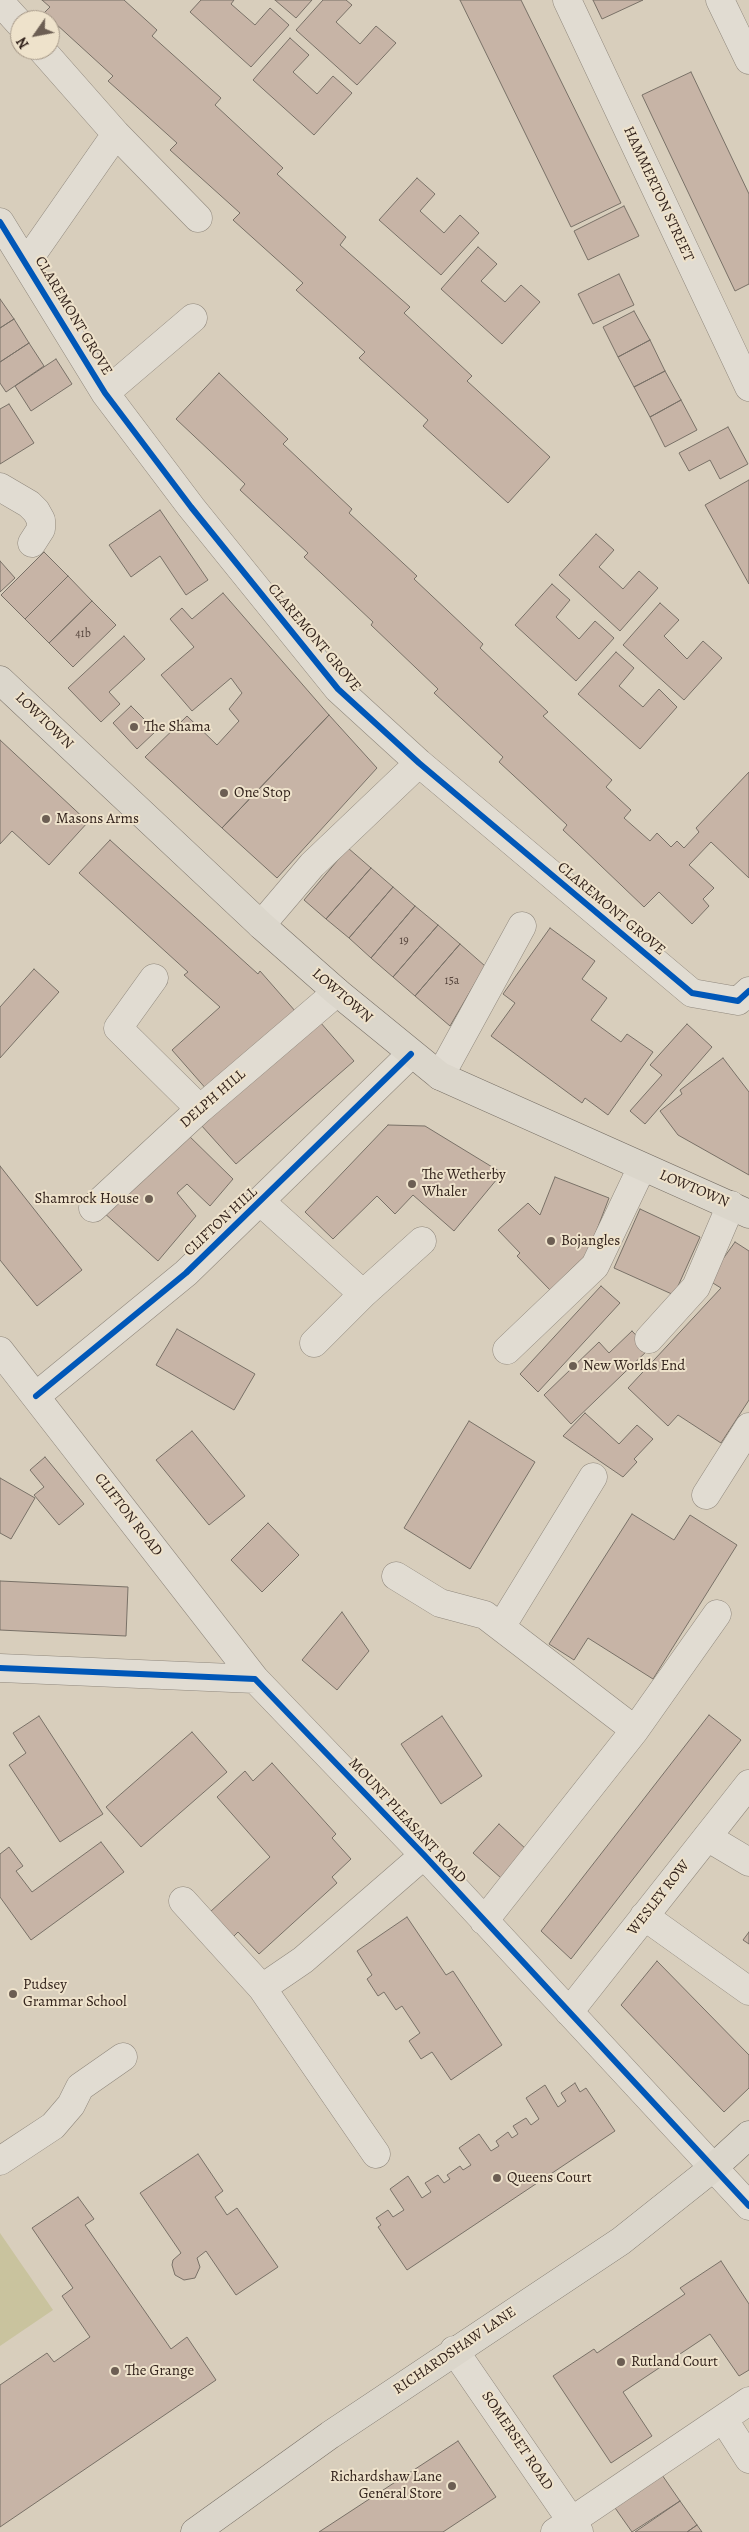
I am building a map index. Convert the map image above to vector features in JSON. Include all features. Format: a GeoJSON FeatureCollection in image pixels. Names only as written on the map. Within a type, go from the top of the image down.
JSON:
{"type":"FeatureCollection","features":[{"type":"Feature","properties":{"kind":"main road","name":"LOWTOWN"},"geometry":{"type":"LineString","coordinates":[[0,680],[261,925],[337,992],[440,1076],[740,1210]]}},
{"type":"Feature","properties":{"kind":"main road","name":"RICHARDSHAW LANE"},"geometry":{"type":"LineString","coordinates":[[195,2532],[330,2435],[454,2350],[621,2241],[714,2168],[749,2135]]}},
{"type":"Feature","properties":{"kind":"street","name":"HAMMERTON STREET"},"geometry":{"type":"LineString","coordinates":[[567,0],[749,387]]}},
{"type":"Feature","properties":{"kind":"street"},"geometry":{"type":"LineString","coordinates":[[720,0],[749,60]]}},
{"type":"Feature","properties":{"kind":"street"},"geometry":{"type":"LineString","coordinates":[[0,2],[10,13]]}},
{"type":"Feature","properties":{"kind":"street"},"geometry":{"type":"LineString","coordinates":[[51,60],[116,134],[198,218]]}},
{"type":"Feature","properties":{"kind":"street"},"geometry":{"type":"LineString","coordinates":[[26,263],[116,134]]}},
{"type":"Feature","properties":{"kind":"street","name":"CLAREMONT GROVE"},"geometry":{"type":"LineString","coordinates":[[0,222],[105,393],[191,508],[338,690],[419,762],[692,993],[738,1001],[749,991]]}},
{"type":"Feature","properties":{"kind":"street"},"geometry":{"type":"LineString","coordinates":[[105,393],[192,318]]}},
{"type":"Feature","properties":{"kind":"street"},"geometry":{"type":"LineString","coordinates":[[0,487],[30,504],[36,511],[41,520],[41,529],[32,543]]}},
{"type":"Feature","properties":{"kind":"street"},"geometry":{"type":"LineString","coordinates":[[261,925],[312,865],[419,762]]}},
{"type":"Feature","properties":{"kind":"street"},"geometry":{"type":"LineString","coordinates":[[440,1076],[522,926]]}},
{"type":"Feature","properties":{"kind":"street"},"geometry":{"type":"LineString","coordinates":[[154,978],[118,1028],[200,1109]]}},
{"type":"Feature","properties":{"kind":"street","name":"DELPH HILL"},"geometry":{"type":"LineString","coordinates":[[93,1208],[200,1109],[337,992]]}},
{"type":"Feature","properties":{"kind":"street","name":"CLIFTON HILL"},"geometry":{"type":"LineString","coordinates":[[36,1396],[144,1309],[261,1202],[411,1054]]}},
{"type":"Feature","properties":{"kind":"street"},"geometry":{"type":"LineString","coordinates":[[508,1350],[595,1266],[642,1167]]}},
{"type":"Feature","properties":{"kind":"street"},"geometry":{"type":"LineString","coordinates":[[261,1202],[363,1294]]}},
{"type":"Feature","properties":{"kind":"street"},"geometry":{"type":"LineString","coordinates":[[649,1339],[696,1287],[740,1210]]}},
{"type":"Feature","properties":{"kind":"street"},"geometry":{"type":"LineString","coordinates":[[314,1342],[363,1294],[422,1241]]}},
{"type":"Feature","properties":{"kind":"street","name":"CLIFTON ROAD"},"geometry":{"type":"LineString","coordinates":[[0,1350],[255,1680]]}},
{"type":"Feature","properties":{"kind":"street"},"geometry":{"type":"LineString","coordinates":[[706,1495],[749,1427]]}},
{"type":"Feature","properties":{"kind":"street"},"geometry":{"type":"LineString","coordinates":[[501,1626],[593,1477]]}},
{"type":"Feature","properties":{"kind":"street"},"geometry":{"type":"LineString","coordinates":[[396,1576],[440,1603],[485,1615],[635,1730]]}},
{"type":"Feature","properties":{"kind":"street"},"geometry":{"type":"LineString","coordinates":[[484,1921],[635,1730],[717,1614]]}},
{"type":"Feature","properties":{"kind":"street"},"geometry":{"type":"LineString","coordinates":[[0,1668],[255,1680]]}},
{"type":"Feature","properties":{"kind":"street","name":"MOUNT PLEASANT ROAD"},"geometry":{"type":"LineString","coordinates":[[255,1680],[424,1855],[749,2206]]}},
{"type":"Feature","properties":{"kind":"street","name":"WESLEY ROW"},"geometry":{"type":"LineString","coordinates":[[569,2012],[749,1784]]}},
{"type":"Feature","properties":{"kind":"street"},"geometry":{"type":"LineString","coordinates":[[707,1837],[749,1862]]}},
{"type":"Feature","properties":{"kind":"street"},"geometry":{"type":"LineString","coordinates":[[262,1988],[303,1960],[424,1855]]}},
{"type":"Feature","properties":{"kind":"street"},"geometry":{"type":"LineString","coordinates":[[183,1901],[262,1988],[376,2154]]}},
{"type":"Feature","properties":{"kind":"street"},"geometry":{"type":"LineString","coordinates":[[644,1916],[749,1991]]}},
{"type":"Feature","properties":{"kind":"street"},"geometry":{"type":"LineString","coordinates":[[0,2162],[54,2126],[71,2105],[80,2087],[122,2057]]}},
{"type":"Feature","properties":{"kind":"street","name":"SOMERSET ROAD"},"geometry":{"type":"LineString","coordinates":[[454,2350],[568,2528]]}},
{"type":"Feature","properties":{"kind":"street"},"geometry":{"type":"LineString","coordinates":[[568,2528],[749,2401]]}},
{"type":"Feature","properties":{"kind":"street"},"geometry":{"type":"LineString","coordinates":[[724,2420],[749,2459]]}},
{"type":"Feature","properties":{"kind":"shaded area"},"geometry":{"type":"Polygon","coordinates":[[[0,2233],[53,2310],[0,2346],[0,2233]]]}},
{"type":"Feature","properties":{"kind":"building"},"geometry":{"type":"Polygon","coordinates":[[[42,0],[124,0],[157,30],[152,36],[221,98],[215,105],[283,168],[277,174],[346,237],[340,245],[410,307],[404,313],[472,376],[467,381],[550,457],[508,503],[423,426],[428,420],[359,358],[365,352],[296,290],[303,283],[233,220],[240,213],[170,150],[177,143],[108,81],[113,76],[60,28],[60,10],[47,10],[50,7],[42,0]]]}},
{"type":"Feature","properties":{"kind":"building"},"geometry":{"type":"Polygon","coordinates":[[[201,0],[234,0],[231,4],[255,25],[270,8],[289,25],[251,67],[190,12],[201,0]]]}},
{"type":"Feature","properties":{"kind":"building"},"geometry":{"type":"Polygon","coordinates":[[[275,0],[312,0],[296,18],[275,0]]]}},
{"type":"Feature","properties":{"kind":"building"},"geometry":{"type":"Polygon","coordinates":[[[323,0],[346,0],[352,5],[336,22],[360,44],[376,26],[396,43],[357,85],[296,30],[323,0]]]}},
{"type":"Feature","properties":{"kind":"building"},"geometry":{"type":"Polygon","coordinates":[[[460,0],[521,0],[621,203],[571,227],[460,0]]]}},
{"type":"Feature","properties":{"kind":"building"},"geometry":{"type":"Polygon","coordinates":[[[593,0],[643,0],[602,19],[593,0]]]}},
{"type":"Feature","properties":{"kind":"building"},"geometry":{"type":"Polygon","coordinates":[[[290,38],[309,55],[293,72],[317,94],[333,76],[352,93],[314,135],[253,80],[290,38]]]}},
{"type":"Feature","properties":{"kind":"building"},"geometry":{"type":"Polygon","coordinates":[[[691,72],[749,194],[749,284],[735,291],[642,95],[691,72]]]}},
{"type":"Feature","properties":{"kind":"building"},"geometry":{"type":"Polygon","coordinates":[[[417,178],[435,194],[420,211],[444,233],[460,215],[479,233],[441,275],[379,220],[417,178]]]}},
{"type":"Feature","properties":{"kind":"building"},"geometry":{"type":"Polygon","coordinates":[[[624,206],[639,236],[588,260],[574,231],[624,206]]]}},
{"type":"Feature","properties":{"kind":"building"},"geometry":{"type":"Polygon","coordinates":[[[478,247],[497,264],[481,281],[505,302],[521,285],[540,302],[502,344],[441,289],[478,247]]]}},
{"type":"Feature","properties":{"kind":"building"},"geometry":{"type":"Polygon","coordinates":[[[619,274],[634,305],[593,324],[578,294],[619,274]]]}},
{"type":"Feature","properties":{"kind":"building"},"geometry":{"type":"Polygon","coordinates":[[[0,299],[14,319],[0,328],[0,299]]]}},
{"type":"Feature","properties":{"kind":"building"},"geometry":{"type":"Polygon","coordinates":[[[634,311],[650,340],[618,357],[603,327],[634,311]]]}},
{"type":"Feature","properties":{"kind":"building"},"geometry":{"type":"Polygon","coordinates":[[[14,319],[29,343],[0,362],[0,328],[14,319]]]}},
{"type":"Feature","properties":{"kind":"building"},"geometry":{"type":"Polygon","coordinates":[[[650,340],[665,371],[634,387],[618,357],[650,340]]]}},
{"type":"Feature","properties":{"kind":"building"},"geometry":{"type":"Polygon","coordinates":[[[29,343],[44,366],[6,392],[0,383],[0,362],[29,343]]]}},
{"type":"Feature","properties":{"kind":"building"},"geometry":{"type":"Polygon","coordinates":[[[56,359],[72,384],[31,411],[15,386],[56,359]]]}},
{"type":"Feature","properties":{"kind":"building"},"geometry":{"type":"Polygon","coordinates":[[[665,371],[681,400],[650,417],[634,387],[665,371]]]}},
{"type":"Feature","properties":{"kind":"building"},"geometry":{"type":"Polygon","coordinates":[[[219,373],[288,439],[283,444],[352,509],[349,513],[417,576],[414,579],[483,644],[480,648],[548,712],[543,716],[612,780],[606,787],[631,810],[624,818],[650,841],[657,833],[671,847],[677,841],[684,848],[699,832],[696,828],[749,772],[749,878],[711,842],[689,865],[714,888],[703,899],[709,906],[692,924],[659,892],[644,907],[563,830],[567,825],[499,762],[503,757],[434,693],[438,689],[371,625],[373,622],[304,557],[308,553],[240,490],[245,484],[176,419],[219,373]]]}},
{"type":"Feature","properties":{"kind":"building"},"geometry":{"type":"Polygon","coordinates":[[[681,400],[697,430],[665,447],[650,417],[681,400]]]}},
{"type":"Feature","properties":{"kind":"building"},"geometry":{"type":"Polygon","coordinates":[[[9,404],[34,443],[0,464],[0,409],[9,404]]]}},
{"type":"Feature","properties":{"kind":"building"},"geometry":{"type":"Polygon","coordinates":[[[728,427],[748,464],[720,479],[710,460],[689,471],[679,453],[728,427]]]}},
{"type":"Feature","properties":{"kind":"building"},"geometry":{"type":"Polygon","coordinates":[[[749,480],[749,584],[705,505],[749,480]]]}},
{"type":"Feature","properties":{"kind":"building"},"geometry":{"type":"Polygon","coordinates":[[[160,510],[208,580],[186,595],[160,556],[131,577],[109,545],[160,510]]]}},
{"type":"Feature","properties":{"kind":"building"},"geometry":{"type":"Polygon","coordinates":[[[596,534],[614,550],[599,567],[623,589],[639,571],[658,588],[620,631],[559,575],[596,534]]]}},
{"type":"Feature","properties":{"kind":"building"},"geometry":{"type":"Polygon","coordinates":[[[44,552],[68,576],[25,619],[1,595],[44,552]]]}},
{"type":"Feature","properties":{"kind":"building"},"geometry":{"type":"Polygon","coordinates":[[[0,561],[15,578],[0,592],[0,561]]]}},
{"type":"Feature","properties":{"kind":"building"},"geometry":{"type":"Polygon","coordinates":[[[68,576],[92,601],[49,643],[25,619],[68,576]]]}},
{"type":"Feature","properties":{"kind":"building"},"geometry":{"type":"Polygon","coordinates":[[[552,584],[570,600],[556,617],[579,639],[595,621],[614,638],[576,681],[515,625],[552,584]]]}},
{"type":"Feature","properties":{"kind":"building"},"geometry":{"type":"Polygon","coordinates":[[[223,593],[329,715],[222,828],[145,757],[187,716],[217,745],[239,721],[229,709],[242,693],[231,678],[192,711],[161,675],[194,647],[170,619],[182,608],[192,619],[223,593]]]}},
{"type":"Feature","properties":{"kind":"building"},"geometry":{"type":"Polygon","coordinates":[[[92,601],[116,625],[73,667],[49,643],[92,601]]]}},
{"type":"Feature","properties":{"kind":"building"},"geometry":{"type":"Polygon","coordinates":[[[660,603],[679,620],[664,636],[687,659],[703,641],[722,658],[684,700],[623,645],[660,603]]]}},
{"type":"Feature","properties":{"kind":"building"},"geometry":{"type":"Polygon","coordinates":[[[124,636],[145,659],[109,692],[120,704],[101,722],[68,688],[124,636]]]}},
{"type":"Feature","properties":{"kind":"building"},"geometry":{"type":"Polygon","coordinates":[[[616,652],[634,668],[619,686],[643,707],[659,689],[677,707],[640,749],[578,694],[616,652]]]}},
{"type":"Feature","properties":{"kind":"building","name":"The Shama"},"geometry":{"type":"Polygon","coordinates":[[[131,706],[156,731],[137,749],[113,723],[131,706]]]}},
{"type":"Feature","properties":{"kind":"building"},"geometry":{"type":"Polygon","coordinates":[[[329,715],[377,768],[277,878],[222,828],[329,715]]]}},
{"type":"Feature","properties":{"kind":"building"},"geometry":{"type":"Polygon","coordinates":[[[0,740],[88,822],[49,865],[12,831],[0,844],[0,740]]]}},
{"type":"Feature","properties":{"kind":"building"},"geometry":{"type":"Polygon","coordinates":[[[110,840],[258,974],[260,971],[296,1012],[208,1091],[172,1050],[220,1007],[184,975],[188,972],[79,873],[110,840]]]}},
{"type":"Feature","properties":{"kind":"building"},"geometry":{"type":"Polygon","coordinates":[[[348,848],[371,868],[326,919],[304,900],[348,848]]]}},
{"type":"Feature","properties":{"kind":"building"},"geometry":{"type":"Polygon","coordinates":[[[371,868],[393,887],[349,938],[326,919],[371,868]]]}},
{"type":"Feature","properties":{"kind":"building"},"geometry":{"type":"Polygon","coordinates":[[[393,887],[415,906],[371,958],[349,938],[393,887]]]}},
{"type":"Feature","properties":{"kind":"building"},"geometry":{"type":"Polygon","coordinates":[[[415,906],[438,925],[393,977],[371,958],[415,906]]]}},
{"type":"Feature","properties":{"kind":"building"},"geometry":{"type":"Polygon","coordinates":[[[438,925],[460,944],[415,996],[393,977],[438,925]]]}},
{"type":"Feature","properties":{"kind":"building"},"geometry":{"type":"Polygon","coordinates":[[[550,928],[595,961],[582,979],[607,998],[591,1020],[621,1042],[627,1034],[653,1052],[608,1115],[585,1098],[582,1103],[491,1036],[515,1003],[503,994],[550,928]]]}},
{"type":"Feature","properties":{"kind":"building"},"geometry":{"type":"Polygon","coordinates":[[[460,944],[485,966],[450,1026],[415,996],[460,944]]]}},
{"type":"Feature","properties":{"kind":"building"},"geometry":{"type":"Polygon","coordinates":[[[34,969],[59,992],[0,1058],[0,1007],[34,969]]]}},
{"type":"Feature","properties":{"kind":"building"},"geometry":{"type":"Polygon","coordinates":[[[320,1022],[354,1061],[236,1164],[201,1125],[320,1022]]]}},
{"type":"Feature","properties":{"kind":"building"},"geometry":{"type":"Polygon","coordinates":[[[687,1024],[712,1047],[645,1124],[630,1111],[662,1075],[650,1065],[687,1024]]]}},
{"type":"Feature","properties":{"kind":"building"},"geometry":{"type":"Polygon","coordinates":[[[723,1058],[749,1092],[749,1175],[678,1135],[660,1111],[682,1094],[680,1090],[723,1058]]]}},
{"type":"Feature","properties":{"kind":"building","name":"The Wetherby Whaler"},"geometry":{"type":"Polygon","coordinates":[[[388,1125],[425,1126],[502,1173],[454,1231],[413,1195],[395,1214],[377,1196],[333,1239],[305,1212],[388,1125]]]}},
{"type":"Feature","properties":{"kind":"building","name":"Shamrock House"},"geometry":{"type":"Polygon","coordinates":[[[184,1131],[233,1179],[210,1206],[187,1184],[177,1193],[196,1216],[158,1261],[103,1212],[184,1131]]]}},
{"type":"Feature","properties":{"kind":"building"},"geometry":{"type":"Polygon","coordinates":[[[0,1166],[82,1270],[37,1306],[0,1260],[0,1166]]]}},
{"type":"Feature","properties":{"kind":"building","name":"Bojangles"},"geometry":{"type":"Polygon","coordinates":[[[555,1177],[609,1198],[588,1253],[550,1290],[517,1256],[520,1253],[498,1230],[528,1203],[540,1215],[555,1177]]]}},
{"type":"Feature","properties":{"kind":"building"},"geometry":{"type":"Polygon","coordinates":[[[640,1209],[700,1237],[674,1295],[614,1268],[640,1209]]]}},
{"type":"Feature","properties":{"kind":"building"},"geometry":{"type":"Polygon","coordinates":[[[735,1242],[749,1251],[749,1400],[721,1443],[678,1415],[668,1426],[628,1388],[721,1288],[708,1280],[735,1242]]]}},
{"type":"Feature","properties":{"kind":"building"},"geometry":{"type":"Polygon","coordinates":[[[601,1286],[620,1303],[538,1392],[520,1374],[601,1286]]]}},
{"type":"Feature","properties":{"kind":"building"},"geometry":{"type":"Polygon","coordinates":[[[177,1329],[255,1374],[234,1410],[156,1365],[177,1329]]]}},
{"type":"Feature","properties":{"kind":"building"},"geometry":{"type":"Polygon","coordinates":[[[632,1331],[649,1349],[571,1424],[544,1395],[599,1342],[609,1353],[632,1331]]]}},
{"type":"Feature","properties":{"kind":"building"},"geometry":{"type":"Polygon","coordinates":[[[585,1413],[619,1444],[637,1425],[653,1439],[634,1459],[637,1462],[623,1477],[563,1436],[585,1413]]]}},
{"type":"Feature","properties":{"kind":"building"},"geometry":{"type":"Polygon","coordinates":[[[469,1421],[535,1462],[470,1569],[404,1528],[469,1421]]]}},
{"type":"Feature","properties":{"kind":"building"},"geometry":{"type":"Polygon","coordinates":[[[192,1431],[245,1496],[209,1525],[156,1460],[192,1431]]]}},
{"type":"Feature","properties":{"kind":"building"},"geometry":{"type":"Polygon","coordinates":[[[45,1457],[84,1504],[59,1525],[34,1495],[44,1487],[30,1470],[45,1457]]]}},
{"type":"Feature","properties":{"kind":"building"},"geometry":{"type":"Polygon","coordinates":[[[0,1478],[35,1498],[11,1539],[0,1533],[0,1478]]]}},
{"type":"Feature","properties":{"kind":"building"},"geometry":{"type":"Polygon","coordinates":[[[632,1514],[674,1540],[690,1515],[737,1545],[653,1679],[588,1638],[574,1660],[549,1644],[632,1514]]]}},
{"type":"Feature","properties":{"kind":"building"},"geometry":{"type":"Polygon","coordinates":[[[268,1523],[299,1555],[262,1592],[231,1560],[268,1523]]]}},
{"type":"Feature","properties":{"kind":"building"},"geometry":{"type":"Polygon","coordinates":[[[0,1581],[128,1587],[126,1636],[0,1630],[0,1581]]]}},
{"type":"Feature","properties":{"kind":"building"},"geometry":{"type":"Polygon","coordinates":[[[342,1612],[369,1651],[337,1690],[302,1660],[342,1612]]]}},
{"type":"Feature","properties":{"kind":"building"},"geometry":{"type":"Polygon","coordinates":[[[709,1715],[741,1740],[571,1959],[541,1931],[709,1715]]]}},
{"type":"Feature","properties":{"kind":"building"},"geometry":{"type":"Polygon","coordinates":[[[39,1716],[103,1814],[60,1842],[9,1765],[26,1753],[13,1733],[39,1716]]]}},
{"type":"Feature","properties":{"kind":"building"},"geometry":{"type":"Polygon","coordinates":[[[442,1716],[482,1776],[441,1804],[401,1744],[442,1716]]]}},
{"type":"Feature","properties":{"kind":"building"},"geometry":{"type":"Polygon","coordinates":[[[192,1732],[227,1772],[141,1847],[106,1807],[192,1732]]]}},
{"type":"Feature","properties":{"kind":"building"},"geometry":{"type":"Polygon","coordinates":[[[272,1763],[336,1834],[332,1838],[351,1859],[332,1877],[337,1883],[259,1954],[238,1932],[233,1937],[210,1912],[270,1857],[217,1797],[245,1771],[253,1781],[272,1763]]]}},
{"type":"Feature","properties":{"kind":"building"},"geometry":{"type":"Polygon","coordinates":[[[499,1824],[527,1850],[501,1878],[473,1853],[499,1824]]]}},
{"type":"Feature","properties":{"kind":"building"},"geometry":{"type":"Polygon","coordinates":[[[101,1842],[124,1872],[31,1940],[0,1897],[0,1854],[9,1847],[23,1866],[16,1871],[32,1892],[101,1842]]]}},
{"type":"Feature","properties":{"kind":"building"},"geometry":{"type":"Polygon","coordinates":[[[407,1917],[446,1975],[453,1971],[502,2045],[451,2080],[432,2052],[421,2059],[409,2041],[420,2033],[402,2006],[396,2010],[384,1992],[378,1996],[367,1979],[372,1975],[357,1951],[407,1917]]]}},
{"type":"Feature","properties":{"kind":"building"},"geometry":{"type":"Polygon","coordinates":[[[749,1932],[749,1944],[743,1940],[749,1932]]]}},
{"type":"Feature","properties":{"kind":"building"},"geometry":{"type":"Polygon","coordinates":[[[657,1961],[749,2055],[749,2088],[724,2112],[621,2005],[657,1961]]]}},
{"type":"Feature","properties":{"kind":"building","name":"Queens Court"},"geometry":{"type":"Polygon","coordinates":[[[575,2083],[580,2092],[586,2088],[615,2131],[407,2270],[378,2227],[381,2225],[376,2218],[388,2210],[393,2217],[404,2210],[390,2189],[408,2176],[422,2198],[431,2192],[425,2183],[438,2175],[444,2183],[450,2179],[447,2175],[460,2166],[463,2170],[471,2165],[459,2148],[479,2134],[491,2151],[499,2146],[496,2141],[508,2132],[512,2138],[518,2134],[513,2126],[526,2118],[531,2125],[539,2119],[526,2098],[545,2085],[558,2107],[566,2101],[561,2093],[575,2083]]]}},
{"type":"Feature","properties":{"kind":"building"},"geometry":{"type":"Polygon","coordinates":[[[198,2154],[223,2191],[215,2197],[227,2215],[237,2208],[278,2267],[236,2295],[206,2251],[197,2258],[200,2267],[195,2278],[184,2280],[175,2275],[172,2265],[173,2260],[181,2253],[140,2193],[198,2154]]]}},
{"type":"Feature","properties":{"kind":"building","name":"The Grange"},"geometry":{"type":"Polygon","coordinates":[[[78,2197],[94,2219],[85,2225],[171,2349],[187,2337],[216,2380],[0,2527],[0,2385],[47,2353],[54,2362],[90,2337],[62,2296],[73,2288],[32,2228],[78,2197]]]}},
{"type":"Feature","properties":{"kind":"building","name":"Rutland Court"},"geometry":{"type":"Polygon","coordinates":[[[721,2261],[749,2304],[749,2370],[739,2376],[710,2334],[623,2392],[652,2436],[611,2463],[553,2376],[594,2349],[597,2353],[685,2294],[680,2288],[721,2261]]]}},
{"type":"Feature","properties":{"kind":"building"},"geometry":{"type":"Polygon","coordinates":[[[458,2441],[496,2497],[443,2532],[319,2532],[458,2441]]]}},
{"type":"Feature","properties":{"kind":"building"},"geometry":{"type":"Polygon","coordinates":[[[660,2472],[680,2501],[632,2532],[613,2505],[660,2472]]]}},
{"type":"Feature","properties":{"kind":"building"},"geometry":{"type":"Polygon","coordinates":[[[680,2501],[697,2525],[687,2532],[635,2532],[680,2501]]]}},
{"type":"Feature","properties":{"kind":"building"},"geometry":{"type":"Polygon","coordinates":[[[697,2525],[702,2532],[687,2532],[697,2525]]]}},
{"type":"Feature","properties":{"kind":"cycle path"},"geometry":{"type":"LineString","coordinates":[[0,222],[105,393],[191,507],[338,689],[419,763],[692,993],[738,1001],[749,991]]}},
{"type":"Feature","properties":{"kind":"cycle path"},"geometry":{"type":"LineString","coordinates":[[36,1396],[186,1273],[411,1054]]}},
{"type":"Feature","properties":{"kind":"cycle path"},"geometry":{"type":"LineString","coordinates":[[0,1668],[255,1679],[424,1855],[749,2206]]}},
{"type":"Feature","properties":{"kind":"place","name":"The Shama"},"geometry":{"type":"Point","coordinates":[134,727]}},
{"type":"Feature","properties":{"kind":"place","name":"One Stop"},"geometry":{"type":"Point","coordinates":[224,793]}},
{"type":"Feature","properties":{"kind":"place","name":"Masons Arms"},"geometry":{"type":"Point","coordinates":[46,819]}},
{"type":"Feature","properties":{"kind":"place","name":"The Wetherby Whaler"},"geometry":{"type":"Point","coordinates":[412,1184]}},
{"type":"Feature","properties":{"kind":"place","name":"Shamrock House"},"geometry":{"type":"Point","coordinates":[149,1199]}},
{"type":"Feature","properties":{"kind":"place","name":"Bojangles"},"geometry":{"type":"Point","coordinates":[551,1241]}},
{"type":"Feature","properties":{"kind":"place","name":"New Worlds End"},"geometry":{"type":"Point","coordinates":[573,1366]}},
{"type":"Feature","properties":{"kind":"place","name":"Pudsey Grammar School"},"geometry":{"type":"Point","coordinates":[13,1994]}},
{"type":"Feature","properties":{"kind":"place","name":"Queens Court"},"geometry":{"type":"Point","coordinates":[497,2178]}},
{"type":"Feature","properties":{"kind":"place","name":"Rutland Court"},"geometry":{"type":"Point","coordinates":[621,2362]}},
{"type":"Feature","properties":{"kind":"place","name":"The Grange"},"geometry":{"type":"Point","coordinates":[115,2371]}},
{"type":"Feature","properties":{"kind":"place","name":"Richardshaw Lane General Store"},"geometry":{"type":"Point","coordinates":[452,2486]}}]}
